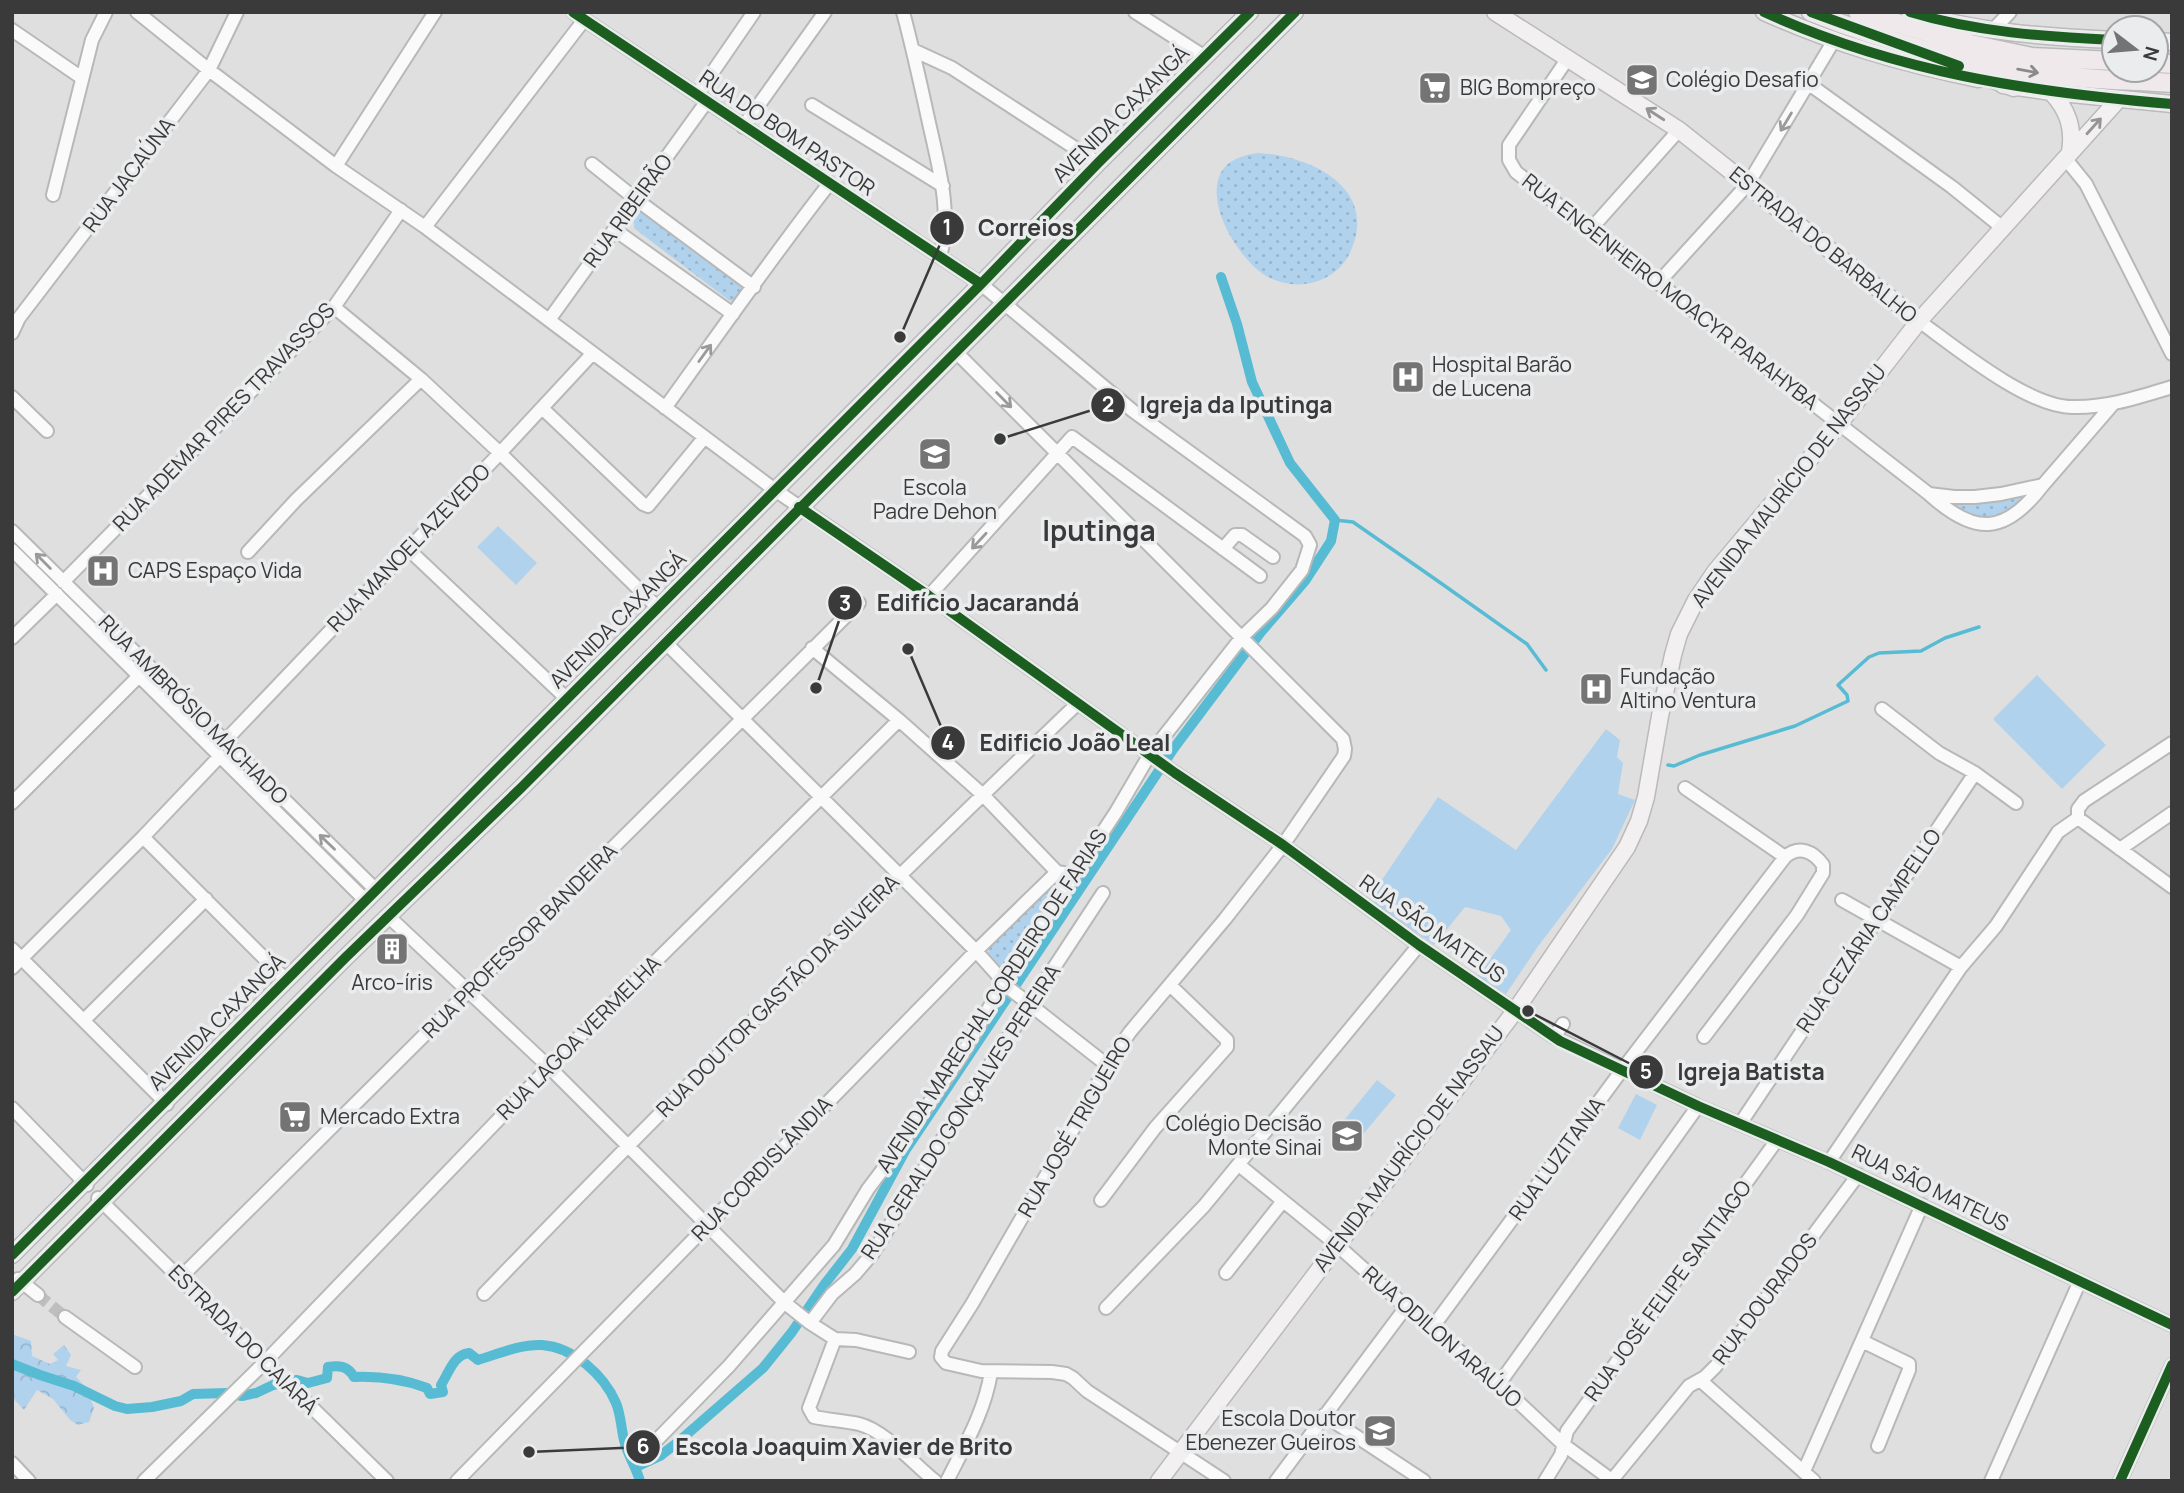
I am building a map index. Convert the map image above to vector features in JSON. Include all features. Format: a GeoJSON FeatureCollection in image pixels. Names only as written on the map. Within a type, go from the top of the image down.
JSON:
{"type":"FeatureCollection","features":[{"type":"Feature","properties":{"kind":"highway"},"geometry":{"type":"LineString","coordinates":[[1811,12],[1890,40],[1981,63],[2040,74],[2172,83]]}},
{"type":"Feature","properties":{"kind":"highway"},"geometry":{"type":"LineString","coordinates":[[1858,12],[1967,27]]}},
{"type":"Feature","properties":{"kind":"highway"},"geometry":{"type":"LineString","coordinates":[[1906,19],[1966,43],[2032,57],[2100,60]]}},
{"type":"Feature","properties":{"kind":"highway"},"geometry":{"type":"LineString","coordinates":[[1890,40],[2014,87]]}},
{"type":"Feature","properties":{"kind":"main road","name":"AVENIDA CAXANGÁ"},"geometry":{"type":"LineString","coordinates":[[12,1255],[1250,12]]}},
{"type":"Feature","properties":{"kind":"main road"},"geometry":{"type":"LineString","coordinates":[[18,1284],[388,916],[522,787],[1295,12]]}},
{"type":"Feature","properties":{"kind":"main road","name":"ESTRADA DO BARBALHO"},"geometry":{"type":"LineString","coordinates":[[1496,12],[1679,130],[1919,321]]}},
{"type":"Feature","properties":{"kind":"main road"},"geometry":{"type":"LineString","coordinates":[[1764,12],[1833,42],[1920,67],[2014,87],[2172,104]]}},
{"type":"Feature","properties":{"kind":"main road"},"geometry":{"type":"LineString","coordinates":[[1967,27],[2100,39]]}},
{"type":"Feature","properties":{"kind":"main road"},"geometry":{"type":"LineString","coordinates":[[2051,92],[2060,102],[2071,126],[2072,139],[2067,155]]}},
{"type":"Feature","properties":{"kind":"main road","name":"AVENIDA MAURÍCIO DE NASSAU"},"geometry":{"type":"LineString","coordinates":[[1159,1481],[1515,1011],[1626,847],[1639,821],[1646,797],[1660,716],[1679,635],[1696,600],[1715,572],[1839,424],[1919,321],[2118,100]]}},
{"type":"Feature","properties":{"kind":"street"},"geometry":{"type":"LineString","coordinates":[[53,195],[95,33],[106,12]]}},
{"type":"Feature","properties":{"kind":"street","name":"RUA JACAÚNA"},"geometry":{"type":"LineString","coordinates":[[12,333],[19,318],[209,70],[237,12]]}},
{"type":"Feature","properties":{"kind":"street"},"geometry":{"type":"LineString","coordinates":[[336,166],[435,12]]}},
{"type":"Feature","properties":{"kind":"street","name":"RUA DO BOM PASTOR"},"geometry":{"type":"LineString","coordinates":[[573,12],[981,284],[1133,411],[1308,540]]}},
{"type":"Feature","properties":{"kind":"street","name":"RUA RIBEIRÃO"},"geometry":{"type":"LineString","coordinates":[[549,320],[637,200],[754,12]]}},
{"type":"Feature","properties":{"kind":"street"},"geometry":{"type":"LineString","coordinates":[[743,127],[825,12]]}},
{"type":"Feature","properties":{"kind":"street"},"geometry":{"type":"LineString","coordinates":[[903,12],[943,186],[946,224],[940,257]]}},
{"type":"Feature","properties":{"kind":"street"},"geometry":{"type":"LineString","coordinates":[[1135,12],[1205,57]]}},
{"type":"Feature","properties":{"kind":"street"},"geometry":{"type":"LineString","coordinates":[[1992,31],[2010,12]]}},
{"type":"Feature","properties":{"kind":"street","name":"RUA SÃO MATEUS"},"geometry":{"type":"LineString","coordinates":[[143,14],[209,70],[336,166],[425,227],[775,490],[929,596],[1175,773],[1283,845],[1419,946],[1554,1037],[1698,1106],[1922,1205],[2172,1325]]}},
{"type":"Feature","properties":{"kind":"street"},"geometry":{"type":"LineString","coordinates":[[425,227],[584,20]]}},
{"type":"Feature","properties":{"kind":"street"},"geometry":{"type":"LineString","coordinates":[[12,30],[82,78]]}},
{"type":"Feature","properties":{"kind":"street"},"geometry":{"type":"LineString","coordinates":[[1658,284],[1748,184],[1833,42]]}},
{"type":"Feature","properties":{"kind":"street"},"geometry":{"type":"LineString","coordinates":[[913,50],[951,68],[1098,163]]}},
{"type":"Feature","properties":{"kind":"street","name":"RUA ENGENHEIRO MOACYR PARAHYBA"},"geometry":{"type":"LineString","coordinates":[[1568,58],[1513,139],[1508,153],[1516,172],[1955,514],[1981,524],[2009,519],[2021,511],[2113,404]]}},
{"type":"Feature","properties":{"kind":"street"},"geometry":{"type":"LineString","coordinates":[[1809,84],[1952,187],[2004,229]]}},
{"type":"Feature","properties":{"kind":"street"},"geometry":{"type":"LineString","coordinates":[[812,105],[943,186]]}},
{"type":"Feature","properties":{"kind":"street"},"geometry":{"type":"LineString","coordinates":[[1590,230],[1679,130]]}},
{"type":"Feature","properties":{"kind":"street"},"geometry":{"type":"LineString","coordinates":[[2067,155],[2086,184],[2172,354]]}},
{"type":"Feature","properties":{"kind":"street"},"geometry":{"type":"LineString","coordinates":[[592,164],[754,287]]}},
{"type":"Feature","properties":{"kind":"street"},"geometry":{"type":"LineString","coordinates":[[665,408],[790,233],[829,184]]}},
{"type":"Feature","properties":{"kind":"street","name":"RUA ADEMAR PIRES TRAVASSOS"},"geometry":{"type":"LineString","coordinates":[[63,582],[334,307],[401,210]]}},
{"type":"Feature","properties":{"kind":"street"},"geometry":{"type":"LineString","coordinates":[[615,230],[733,314]]}},
{"type":"Feature","properties":{"kind":"street"},"geometry":{"type":"LineString","coordinates":[[334,307],[421,380],[500,453],[658,608]]}},
{"type":"Feature","properties":{"kind":"street","name":"ESTRADA DO BARBALHO"},"geometry":{"type":"LineString","coordinates":[[1919,321],[1975,361],[2029,395],[2049,403],[2070,408],[2113,404],[2172,387]]}},
{"type":"Feature","properties":{"kind":"street"},"geometry":{"type":"LineString","coordinates":[[956,352],[1244,639]]}},
{"type":"Feature","properties":{"kind":"street","name":"RUA MANOEL AZEVEDO"},"geometry":{"type":"LineString","coordinates":[[224,742],[592,354]]}},
{"type":"Feature","properties":{"kind":"street"},"geometry":{"type":"LineString","coordinates":[[248,552],[296,500],[421,380]]}},
{"type":"Feature","properties":{"kind":"street"},"geometry":{"type":"LineString","coordinates":[[12,397],[47,431]]}},
{"type":"Feature","properties":{"kind":"street"},"geometry":{"type":"LineString","coordinates":[[542,408],[633,495],[648,506],[704,438]]}},
{"type":"Feature","properties":{"kind":"street"},"geometry":{"type":"LineString","coordinates":[[929,596],[1072,437],[1260,576]]}},
{"type":"Feature","properties":{"kind":"street"},"geometry":{"type":"LineString","coordinates":[[1929,494],[1975,497],[2043,485]]}},
{"type":"Feature","properties":{"kind":"street","name":"RUA AMBRÓSIO MACHADO"},"geometry":{"type":"LineString","coordinates":[[12,531],[224,742],[370,895]]}},
{"type":"Feature","properties":{"kind":"street"},"geometry":{"type":"LineString","coordinates":[[1223,549],[1235,535],[1242,535],[1273,557]]}},
{"type":"Feature","properties":{"kind":"street","name":"AVENIDA MARECHAL CORDEIRO DE FARIAS"},"geometry":{"type":"LineString","coordinates":[[649,1448],[787,1305],[834,1245],[868,1189],[896,1152],[1007,986],[1150,754],[1302,570],[1310,552],[1308,540]]}},
{"type":"Feature","properties":{"kind":"street"},"geometry":{"type":"LineString","coordinates":[[408,549],[567,699]]}},
{"type":"Feature","properties":{"kind":"street","name":"RUA AMBRÓSIO MACHADO"},"geometry":{"type":"LineString","coordinates":[[12,550],[220,756],[370,895]]}},
{"type":"Feature","properties":{"kind":"street"},"geometry":{"type":"LineString","coordinates":[[12,638],[57,594]]}},
{"type":"Feature","properties":{"kind":"street","name":"RUA PROFESSOR BANDEIRA"},"geometry":{"type":"LineString","coordinates":[[180,1278],[859,603]]}},
{"type":"Feature","properties":{"kind":"street","name":"RUA JOSÉ TRIGUEIRO"},"geometry":{"type":"LineString","coordinates":[[991,1372],[946,1363],[942,1351],[1084,1110],[1107,1065],[1130,1032],[1283,845],[1344,756],[1343,739],[1273,665],[1244,639]]}},
{"type":"Feature","properties":{"kind":"street"},"geometry":{"type":"LineString","coordinates":[[665,642],[976,951],[1007,986],[1107,1065]]}},
{"type":"Feature","properties":{"kind":"street"},"geometry":{"type":"LineString","coordinates":[[812,648],[982,794],[1057,872],[1075,876]]}},
{"type":"Feature","properties":{"kind":"street"},"geometry":{"type":"LineString","coordinates":[[12,803],[139,676]]}},
{"type":"Feature","properties":{"kind":"street","name":"RUA DOUTOR GASTÃO DA SILVEIRA"},"geometry":{"type":"LineString","coordinates":[[484,1294],[628,1144],[899,875],[1078,703]]}},
{"type":"Feature","properties":{"kind":"street"},"geometry":{"type":"LineString","coordinates":[[1882,709],[1940,753],[2016,803]]}},
{"type":"Feature","properties":{"kind":"street","name":"RUA LAGOA VERMELHA"},"geometry":{"type":"LineString","coordinates":[[145,1479],[265,1362],[549,1067],[899,720]]}},
{"type":"Feature","properties":{"kind":"street"},"geometry":{"type":"LineString","coordinates":[[2078,818],[2078,809],[2084,801],[2172,743]]}},
{"type":"Feature","properties":{"kind":"street"},"geometry":{"type":"LineString","coordinates":[[12,968],[17,953],[143,837],[220,756]]}},
{"type":"Feature","properties":{"kind":"street","name":"RUA CEZÁRIA CAMPELLO"},"geometry":{"type":"LineString","coordinates":[[1740,1124],[1975,774]]}},
{"type":"Feature","properties":{"kind":"street"},"geometry":{"type":"LineString","coordinates":[[1685,788],[1784,857],[1790,852],[1806,850],[1823,865],[1823,873],[1797,915],[1704,1037]]}},
{"type":"Feature","properties":{"kind":"street"},"geometry":{"type":"LineString","coordinates":[[2120,849],[2172,813]]}},
{"type":"Feature","properties":{"kind":"street"},"geometry":{"type":"LineString","coordinates":[[2078,818],[2172,887]]}},
{"type":"Feature","properties":{"kind":"street"},"geometry":{"type":"LineString","coordinates":[[1829,1162],[1961,967],[1996,926],[2058,832],[2078,818]]}},
{"type":"Feature","properties":{"kind":"street"},"geometry":{"type":"LineString","coordinates":[[143,837],[286,980]]}},
{"type":"Feature","properties":{"kind":"street","name":"RUA LUZITANIA"},"geometry":{"type":"LineString","coordinates":[[1433,1328],[1622,1070],[1784,857]]}},
{"type":"Feature","properties":{"kind":"street","name":"RUA CORDISLÂNDIA"},"geometry":{"type":"LineString","coordinates":[[457,1481],[976,951],[1057,872]]}},
{"type":"Feature","properties":{"kind":"street","name":"RUA GERALDO GONÇALVES PEREIRA"},"geometry":{"type":"LineString","coordinates":[[809,1322],[832,1294],[855,1274],[873,1253],[1026,1003],[1103,893]]}},
{"type":"Feature","properties":{"kind":"street"},"geometry":{"type":"LineString","coordinates":[[84,1020],[206,899]]}},
{"type":"Feature","properties":{"kind":"street"},"geometry":{"type":"LineString","coordinates":[[1842,900],[1961,967]]}},
{"type":"Feature","properties":{"kind":"street"},"geometry":{"type":"LineString","coordinates":[[388,916],[628,1144],[787,1305],[835,1339],[856,1340],[909,1352]]}},
{"type":"Feature","properties":{"kind":"street"},"geometry":{"type":"LineString","coordinates":[[1106,1308],[1204,1206],[1419,946]]}},
{"type":"Feature","properties":{"kind":"street"},"geometry":{"type":"LineString","coordinates":[[17,953],[166,1103]]}},
{"type":"Feature","properties":{"kind":"street"},"geometry":{"type":"LineString","coordinates":[[1101,1200],[1155,1128],[1227,1047],[1227,1040],[1170,985]]}},
{"type":"Feature","properties":{"kind":"street"},"geometry":{"type":"LineString","coordinates":[[1554,1037],[1563,1024]]}},
{"type":"Feature","properties":{"kind":"street"},"geometry":{"type":"LineString","coordinates":[[1499,1384],[1698,1106]]}},
{"type":"Feature","properties":{"kind":"street"},"geometry":{"type":"LineString","coordinates":[[12,1108],[85,1184]]}},
{"type":"Feature","properties":{"kind":"street","name":"RUA JOSÉ FELIPE SANTIAGO"},"geometry":{"type":"LineString","coordinates":[[1545,1481],[1562,1455],[1567,1431],[1777,1140]]}},
{"type":"Feature","properties":{"kind":"street","name":"RUA ODILON ARAÚJO"},"geometry":{"type":"LineString","coordinates":[[1239,1165],[1499,1384],[1564,1445],[1613,1480]]}},
{"type":"Feature","properties":{"kind":"street","name":"RUA DOURADOS"},"geometry":{"type":"LineString","coordinates":[[1613,1480],[1689,1386],[1716,1366],[1857,1175]]}},
{"type":"Feature","properties":{"kind":"street","name":"ESTRADA DO CAIARÁ"},"geometry":{"type":"LineString","coordinates":[[100,1200],[387,1481]]}},
{"type":"Feature","properties":{"kind":"street"},"geometry":{"type":"LineString","coordinates":[[1226,1273],[1283,1200]]}},
{"type":"Feature","properties":{"kind":"street"},"geometry":{"type":"LineString","coordinates":[[1804,1471],[1922,1205]]}},
{"type":"Feature","properties":{"kind":"street"},"geometry":{"type":"LineString","coordinates":[[1991,1481],[2080,1281]]}},
{"type":"Feature","properties":{"kind":"street"},"geometry":{"type":"LineString","coordinates":[[18,1284],[38,1295]]}},
{"type":"Feature","properties":{"kind":"street"},"geometry":{"type":"LineString","coordinates":[[1276,1481],[1406,1307]]}},
{"type":"Feature","properties":{"kind":"street"},"geometry":{"type":"LineString","coordinates":[[65,1317],[135,1367]]}},
{"type":"Feature","properties":{"kind":"street"},"geometry":{"type":"LineString","coordinates":[[835,1339],[809,1408],[810,1412],[814,1417],[860,1424],[873,1430],[935,1481]]}},
{"type":"Feature","properties":{"kind":"street"},"geometry":{"type":"LineString","coordinates":[[1861,1341],[1909,1364],[1878,1447]]}},
{"type":"Feature","properties":{"kind":"street"},"geometry":{"type":"LineString","coordinates":[[2120,1481],[2172,1365]]}},
{"type":"Feature","properties":{"kind":"street"},"geometry":{"type":"LineString","coordinates":[[947,1481],[978,1419],[988,1393],[991,1372],[1052,1372],[1073,1378],[1087,1391],[1224,1481]]}},
{"type":"Feature","properties":{"kind":"street"},"geometry":{"type":"LineString","coordinates":[[1700,1380],[1814,1481]]}},
{"type":"Feature","properties":{"kind":"street"},"geometry":{"type":"LineString","coordinates":[[1324,1415],[1424,1481]]}},
{"type":"Feature","properties":{"kind":"street"},"geometry":{"type":"LineString","coordinates":[[12,1463],[29,1481]]}},
{"type":"Feature","properties":{"kind":"green space"},"geometry":{"type":"Polygon","coordinates":[[[1257,153],[1297,160],[1316,168],[1333,178],[1346,191],[1355,207],[1357,226],[1346,260],[1338,270],[1327,277],[1315,282],[1288,284],[1263,274],[1243,254],[1225,226],[1219,210],[1218,180],[1224,168],[1231,162],[1257,153]]]}},
{"type":"Feature","properties":{"kind":"green space"},"geometry":{"type":"Polygon","coordinates":[[[641,210],[744,286],[735,300],[730,301],[635,229],[633,219],[641,210]]]}},
{"type":"Feature","properties":{"kind":"green space"},"geometry":{"type":"Polygon","coordinates":[[[2035,491],[2029,504],[1992,521],[1956,509],[1944,499],[2035,491]]]}},
{"type":"Feature","properties":{"kind":"green space"},"geometry":{"type":"Polygon","coordinates":[[[498,526],[537,563],[516,585],[477,547],[498,526]]]}},
{"type":"Feature","properties":{"kind":"green space"},"geometry":{"type":"Polygon","coordinates":[[[2037,675],[2106,745],[2062,789],[1993,719],[2037,675]]]}},
{"type":"Feature","properties":{"kind":"green space"},"geometry":{"type":"Polygon","coordinates":[[[1606,729],[1620,740],[1617,757],[1623,763],[1618,794],[1635,800],[1612,849],[1539,945],[1506,994],[1477,977],[1511,930],[1501,916],[1465,907],[1434,945],[1369,899],[1438,797],[1516,850],[1606,729]]]}},
{"type":"Feature","properties":{"kind":"green space"},"geometry":{"type":"Polygon","coordinates":[[[1050,889],[1054,890],[1054,896],[1008,966],[999,968],[987,956],[990,947],[1050,889]]]}},
{"type":"Feature","properties":{"kind":"green space"},"geometry":{"type":"Polygon","coordinates":[[[1377,1080],[1396,1095],[1359,1139],[1341,1124],[1377,1080]]]}},
{"type":"Feature","properties":{"kind":"green space"},"geometry":{"type":"Polygon","coordinates":[[[1636,1094],[1657,1105],[1640,1140],[1618,1128],[1636,1094]]]}},
{"type":"Feature","properties":{"kind":"green space"},"geometry":{"type":"Polygon","coordinates":[[[12,1334],[31,1341],[32,1356],[50,1364],[58,1360],[53,1354],[64,1345],[71,1355],[66,1366],[81,1370],[76,1377],[87,1388],[94,1408],[89,1422],[78,1425],[70,1420],[53,1399],[37,1390],[24,1410],[12,1397],[12,1334]]]}},
{"type":"Feature","properties":{"kind":"waterway"},"geometry":{"type":"LineString","coordinates":[[636,1467],[660,1456],[678,1442],[763,1368],[792,1332],[852,1249],[905,1151],[1174,748],[1261,632],[1305,581],[1331,541],[1335,520],[1290,463],[1252,382],[1221,277]]}},
{"type":"Feature","properties":{"kind":"waterway"},"geometry":{"type":"LineString","coordinates":[[1335,520],[1353,522],[1527,644],[1546,670]]}},
{"type":"Feature","properties":{"kind":"waterway"},"geometry":{"type":"LineString","coordinates":[[1668,765],[1674,766],[1700,755],[1795,726],[1848,701],[1847,695],[1838,685],[1869,657],[1879,653],[1921,651],[1945,638],[1979,627]]}},
{"type":"Feature","properties":{"kind":"waterway"},"geometry":{"type":"LineString","coordinates":[[12,1364],[74,1386],[127,1409],[181,1401],[193,1394],[227,1393],[242,1396],[297,1380],[308,1383],[327,1378],[328,1367],[336,1366],[346,1368],[354,1377],[391,1379],[418,1385],[427,1388],[430,1394],[443,1392],[441,1385],[452,1365],[464,1354],[469,1353],[478,1360],[526,1346],[554,1347],[576,1357],[604,1382],[618,1408],[625,1445],[640,1481]]}},
{"type":"Feature","properties":{"kind":"tunnel"},"geometry":{"type":"LineString","coordinates":[[38,1295],[65,1317]]}},
{"type":"Feature","properties":{"kind":"cycle path"},"geometry":{"type":"LineString","coordinates":[[573,12],[981,284]]}},
{"type":"Feature","properties":{"kind":"cycle path"},"geometry":{"type":"LineString","coordinates":[[12,1255],[1250,12]]}},
{"type":"Feature","properties":{"kind":"cycle path"},"geometry":{"type":"LineString","coordinates":[[12,1292],[346,957],[522,787],[1295,12]]}},
{"type":"Feature","properties":{"kind":"cycle path"},"geometry":{"type":"LineString","coordinates":[[1764,12],[1863,50],[1964,76],[2066,93],[2172,104]]}},
{"type":"Feature","properties":{"kind":"cycle path"},"geometry":{"type":"LineString","coordinates":[[1811,12],[1959,66]]}},
{"type":"Feature","properties":{"kind":"cycle path"},"geometry":{"type":"LineString","coordinates":[[1910,12],[1986,29],[2100,39]]}},
{"type":"Feature","properties":{"kind":"cycle path"},"geometry":{"type":"LineString","coordinates":[[799,507],[929,596],[1175,773],[1283,845],[1419,945],[1560,1041],[1698,1106],[1829,1162],[2172,1325]]}},
{"type":"Feature","properties":{"kind":"cycle path"},"geometry":{"type":"LineString","coordinates":[[2120,1481],[2172,1365]]}},
{"type":"Feature","properties":{"kind":"place","name":"Colégio Desafio"},"geometry":{"type":"Point","coordinates":[1642,80]}},
{"type":"Feature","properties":{"kind":"place","name":"BIG Bompreço"},"geometry":{"type":"Point","coordinates":[1435,88]}},
{"type":"Feature","properties":{"kind":"place","name":"Correios"},"geometry":{"type":"Point","coordinates":[900,337]}},
{"type":"Feature","properties":{"kind":"place","name":"Hospital Barão de Lucena"},"geometry":{"type":"Point","coordinates":[1408,377]}},
{"type":"Feature","properties":{"kind":"place","name":"Igreja da Iputinga"},"geometry":{"type":"Point","coordinates":[1000,439]}},
{"type":"Feature","properties":{"kind":"place","name":"Escola Padre Dehon"},"geometry":{"type":"Point","coordinates":[935,454]}},
{"type":"Feature","properties":{"kind":"place","name":"CAPS Espaço Vida"},"geometry":{"type":"Point","coordinates":[103,571]}},
{"type":"Feature","properties":{"kind":"place","name":"Edificio João Leal"},"geometry":{"type":"Point","coordinates":[908,649]}},
{"type":"Feature","properties":{"kind":"place","name":"Edifício Jacarandá"},"geometry":{"type":"Point","coordinates":[816,688]}},
{"type":"Feature","properties":{"kind":"place","name":"Fundação Altino Ventura"},"geometry":{"type":"Point","coordinates":[1596,689]}},
{"type":"Feature","properties":{"kind":"place","name":"Arco-íris"},"geometry":{"type":"Point","coordinates":[392,949]}},
{"type":"Feature","properties":{"kind":"place","name":"Igreja Batista"},"geometry":{"type":"Point","coordinates":[1528,1011]}},
{"type":"Feature","properties":{"kind":"place","name":"Mercado Extra"},"geometry":{"type":"Point","coordinates":[295,1117]}},
{"type":"Feature","properties":{"kind":"place","name":"Colégio Decisão Monte Sinai"},"geometry":{"type":"Point","coordinates":[1347,1136]}},
{"type":"Feature","properties":{"kind":"place","name":"Escola Doutor Ebenezer Gueiros"},"geometry":{"type":"Point","coordinates":[1380,1431]}},
{"type":"Feature","properties":{"kind":"place","name":"Escola Joaquim Xavier de Brito"},"geometry":{"type":"Point","coordinates":[529,1452]}},
{"type":"Feature","properties":{"kind":"district","name":"Iputinga"},"geometry":{"type":"Point","coordinates":[1099,531]}}]}
